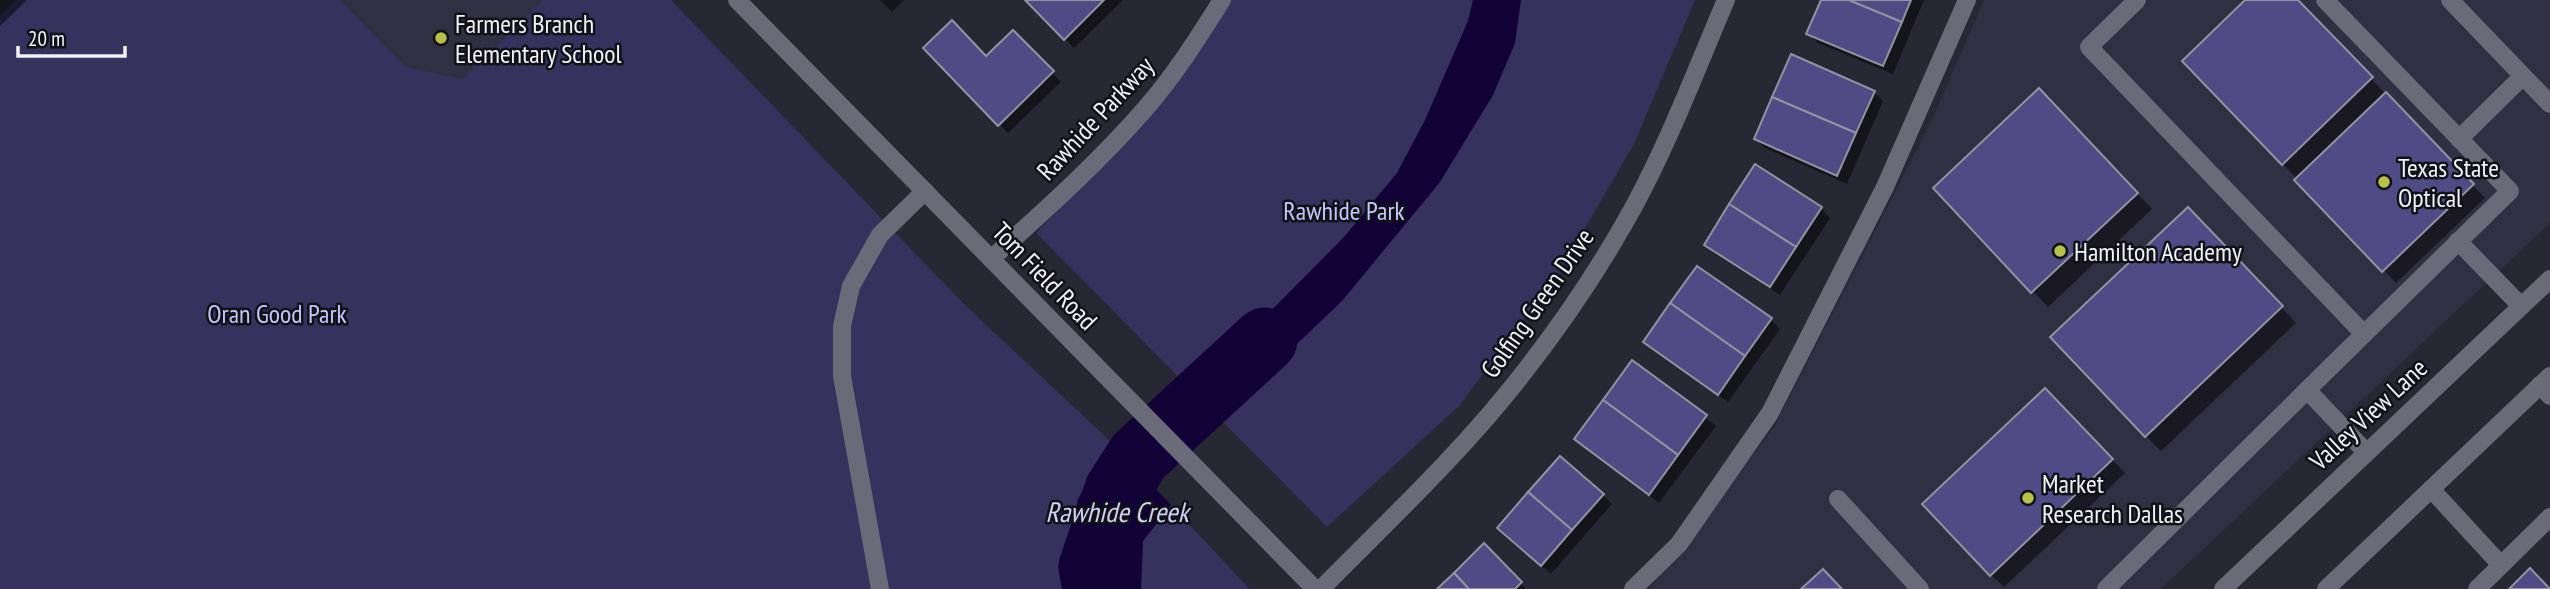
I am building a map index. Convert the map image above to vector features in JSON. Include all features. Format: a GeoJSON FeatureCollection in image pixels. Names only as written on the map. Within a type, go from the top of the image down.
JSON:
{"type":"FeatureCollection","features":[{"type":"Feature","properties":{"kind":"street","name":"Tom Field Road"},"geometry":{"type":"LineString","coordinates":[[737,0],[1315,589]]}},
{"type":"Feature","properties":{"kind":"street","name":"Rawhide Parkway"},"geometry":{"type":"LineString","coordinates":[[991,259],[1100,158],[1146,108],[1190,51],[1222,0]]}},
{"type":"Feature","properties":{"kind":"street","name":"Golfing Green Drive"},"geometry":{"type":"LineString","coordinates":[[1321,589],[1460,447],[1521,376],[1579,295],[1633,208],[1669,133],[1726,0]]}},
{"type":"Feature","properties":{"kind":"street"},"geometry":{"type":"LineString","coordinates":[[1633,589],[1679,544],[1770,413],[1885,187],[1967,0]]}},
{"type":"Feature","properties":{"kind":"street"},"geometry":{"type":"LineString","coordinates":[[2137,0],[2089,47],[2364,334]]}},
{"type":"Feature","properties":{"kind":"street"},"geometry":{"type":"LineString","coordinates":[[2106,589],[2510,191],[2325,0]]}},
{"type":"Feature","properties":{"kind":"street"},"geometry":{"type":"LineString","coordinates":[[2450,0],[2550,104]]}},
{"type":"Feature","properties":{"kind":"street"},"geometry":{"type":"LineString","coordinates":[[2459,139],[2522,76]]}},
{"type":"Feature","properties":{"kind":"street"},"geometry":{"type":"LineString","coordinates":[[880,589],[842,376],[842,326],[851,286],[880,235],[925,191]]}},
{"type":"Feature","properties":{"kind":"street"},"geometry":{"type":"LineString","coordinates":[[2458,241],[2521,306]]}},
{"type":"Feature","properties":{"kind":"street","name":"Valley View Lane"},"geometry":{"type":"LineString","coordinates":[[2224,589],[2550,279]]}},
{"type":"Feature","properties":{"kind":"street"},"geometry":{"type":"LineString","coordinates":[[2326,589],[2431,489],[2547,386]]}},
{"type":"Feature","properties":{"kind":"street"},"geometry":{"type":"LineString","coordinates":[[2307,390],[2366,452]]}},
{"type":"Feature","properties":{"kind":"street"},"geometry":{"type":"LineString","coordinates":[[2431,489],[2501,565]]}},
{"type":"Feature","properties":{"kind":"street"},"geometry":{"type":"LineString","coordinates":[[1838,499],[1920,589]]}},
{"type":"Feature","properties":{"kind":"street"},"geometry":{"type":"LineString","coordinates":[[2477,589],[2550,517]]}},
{"type":"Feature","properties":{"kind":"shaded area","name":"Farmers Branch Elementary School"},"geometry":{"type":"Polygon","coordinates":[[[340,0],[543,0],[463,80],[406,67],[340,0]]]}},
{"type":"Feature","properties":{"kind":"shaded area"},"geometry":{"type":"Polygon","coordinates":[[[1984,0],[2550,0],[2550,223],[2161,589],[1649,589],[1774,427],[1930,124],[1984,0]]]}},
{"type":"Feature","properties":{"kind":"green space","name":"Oran Good Park"},"geometry":{"type":"Polygon","coordinates":[[[16,0],[340,0],[406,67],[463,79],[543,0],[671,0],[965,305],[1111,442],[1250,589],[0,589],[0,16],[16,0]]]}},
{"type":"Feature","properties":{"kind":"green space","name":"Rawhide Park"},"geometry":{"type":"Polygon","coordinates":[[[1228,0],[1695,0],[1634,144],[1559,273],[1459,406],[1327,527],[1036,233],[1167,97],[1228,0]]]}},
{"type":"Feature","properties":{"kind":"water"},"geometry":{"type":"Polygon","coordinates":[[[1473,0],[1521,0],[1515,43],[1493,95],[1440,182],[1342,301],[1219,418],[1183,382],[1257,325],[1344,237],[1397,173],[1425,120],[1468,21],[1473,0]]]}},
{"type":"Feature","properties":{"kind":"water","name":"Rawhide Creek"},"geometry":{"type":"Polygon","coordinates":[[[1111,442],[1171,505],[1143,541],[1141,589],[1071,589],[1071,543],[1078,499],[1111,442]]]}},
{"type":"Feature","properties":{"kind":"building"},"geometry":{"type":"Polygon","coordinates":[[[1025,0],[1104,0],[1064,40],[1025,0]]]}},
{"type":"Feature","properties":{"kind":"building"},"geometry":{"type":"Polygon","coordinates":[[[1821,0],[1849,0],[1902,22],[1883,66],[1806,34],[1821,0]]]}},
{"type":"Feature","properties":{"kind":"building"},"geometry":{"type":"Polygon","coordinates":[[[1849,0],[1911,0],[1902,22],[1849,0]]]}},
{"type":"Feature","properties":{"kind":"building"},"geometry":{"type":"Polygon","coordinates":[[[2245,0],[2298,0],[2373,77],[2282,165],[2182,61],[2245,0]]]}},
{"type":"Feature","properties":{"kind":"building"},"geometry":{"type":"Polygon","coordinates":[[[952,20],[986,56],[1013,30],[1054,71],[998,126],[923,48],[952,20]]]}},
{"type":"Feature","properties":{"kind":"building"},"geometry":{"type":"Polygon","coordinates":[[[1791,54],[1875,91],[1856,133],[1772,97],[1791,54]]]}},
{"type":"Feature","properties":{"kind":"building"},"geometry":{"type":"Polygon","coordinates":[[[2039,88],[2138,193],[2031,293],[1933,188],[2039,88]]]}},
{"type":"Feature","properties":{"kind":"building","name":"Texas State Optical"},"geometry":{"type":"Polygon","coordinates":[[[2386,92],[2474,184],[2382,272],[2294,180],[2386,92]]]}},
{"type":"Feature","properties":{"kind":"building"},"geometry":{"type":"Polygon","coordinates":[[[1772,97],[1856,133],[1837,176],[1754,139],[1772,97]]]}},
{"type":"Feature","properties":{"kind":"building"},"geometry":{"type":"Polygon","coordinates":[[[1755,164],[1822,207],[1796,247],[1729,204],[1755,164]]]}},
{"type":"Feature","properties":{"kind":"building"},"geometry":{"type":"Polygon","coordinates":[[[1729,204],[1796,247],[1770,287],[1704,245],[1729,204]]]}},
{"type":"Feature","properties":{"kind":"building"},"geometry":{"type":"Polygon","coordinates":[[[2188,207],[2283,306],[2145,437],[2050,337],[2188,207]]]}},
{"type":"Feature","properties":{"kind":"building"},"geometry":{"type":"Polygon","coordinates":[[[1697,266],[1772,318],[1745,356],[1670,303],[1697,266]]]}},
{"type":"Feature","properties":{"kind":"building"},"geometry":{"type":"Polygon","coordinates":[[[1670,303],[1745,356],[1718,395],[1643,342],[1670,303]]]}},
{"type":"Feature","properties":{"kind":"building"},"geometry":{"type":"Polygon","coordinates":[[[1632,360],[1707,415],[1678,455],[1603,400],[1632,360]]]}},
{"type":"Feature","properties":{"kind":"building"},"geometry":{"type":"Polygon","coordinates":[[[2045,388],[2113,459],[1990,576],[1922,504],[2045,388]]]}},
{"type":"Feature","properties":{"kind":"building"},"geometry":{"type":"Polygon","coordinates":[[[1603,400],[1678,455],[1649,495],[1574,439],[1603,400]]]}},
{"type":"Feature","properties":{"kind":"building"},"geometry":{"type":"Polygon","coordinates":[[[1560,456],[1604,494],[1572,530],[1528,492],[1560,456]]]}},
{"type":"Feature","properties":{"kind":"building"},"geometry":{"type":"Polygon","coordinates":[[[1528,492],[1572,530],[1541,566],[1497,528],[1528,492]]]}},
{"type":"Feature","properties":{"kind":"building"},"geometry":{"type":"Polygon","coordinates":[[[1484,543],[1522,582],[1515,589],[1469,589],[1454,573],[1484,543]]]}},
{"type":"Feature","properties":{"kind":"building"},"geometry":{"type":"Polygon","coordinates":[[[2530,568],[2550,589],[2509,589],[2530,568]]]}},
{"type":"Feature","properties":{"kind":"building"},"geometry":{"type":"Polygon","coordinates":[[[1823,569],[1842,589],[1801,589],[1823,569]]]}},
{"type":"Feature","properties":{"kind":"building"},"geometry":{"type":"Polygon","coordinates":[[[1454,573],[1469,589],[1437,589],[1454,573]]]}},
{"type":"Feature","properties":{"kind":"waterway","name":"Rawhide Creek"},"geometry":{"type":"LineString","coordinates":[[1095,589],[1091,567],[1117,490],[1139,456],[1265,340]]}},
{"type":"Feature","properties":{"kind":"place","name":"Farmers Branch Elementary School"},"geometry":{"type":"Point","coordinates":[441,38]}},
{"type":"Feature","properties":{"kind":"place","name":"Texas State Optical"},"geometry":{"type":"Point","coordinates":[2384,182]}},
{"type":"Feature","properties":{"kind":"place","name":"Hamilton Academy"},"geometry":{"type":"Point","coordinates":[2060,251]}},
{"type":"Feature","properties":{"kind":"place","name":"Market Research Dallas"},"geometry":{"type":"Point","coordinates":[2028,498]}}]}
